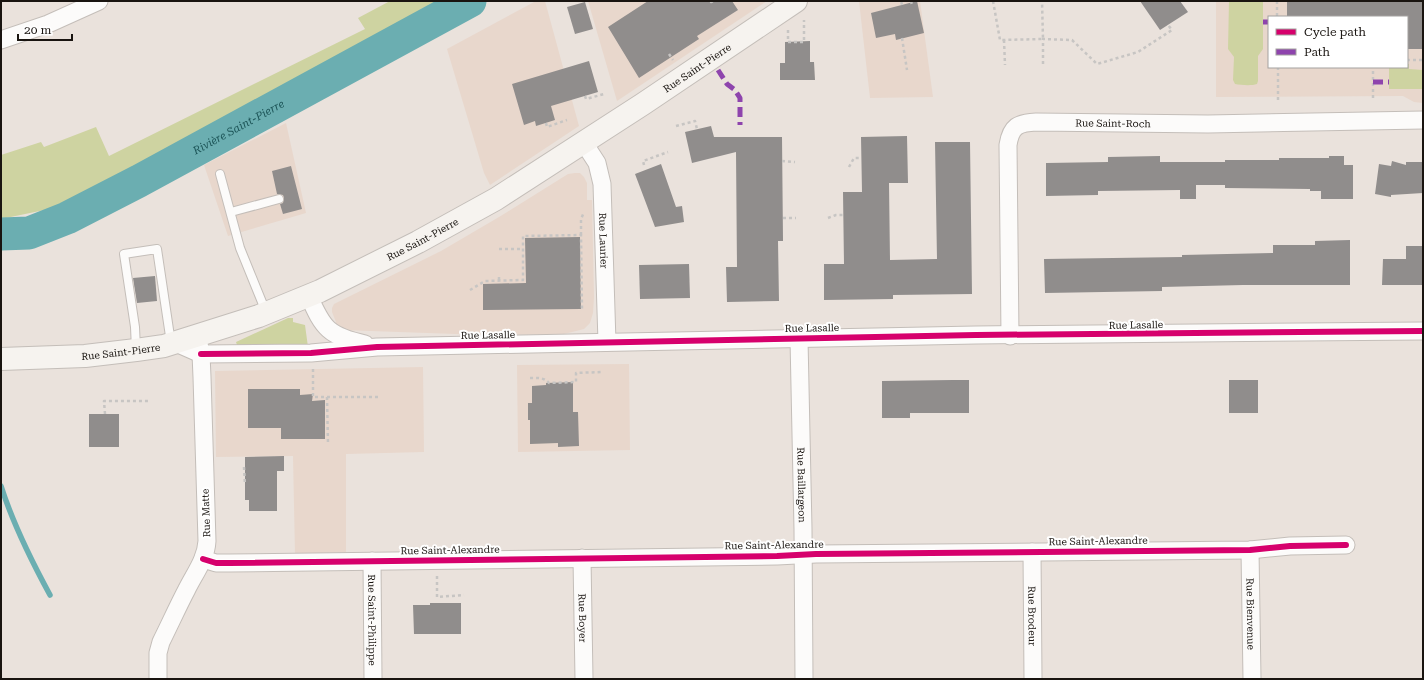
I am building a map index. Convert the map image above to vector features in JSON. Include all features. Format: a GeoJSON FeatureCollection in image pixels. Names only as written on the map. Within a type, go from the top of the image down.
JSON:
{"type":"FeatureCollection","features":[{"type":"Feature","properties":{"kind":"main road","name":"Rue Saint-Pierre"},"geometry":{"type":"LineString","coordinates":[[1,358],[78,356],[136,350],[174,343],[199,345],[266,313],[309,296],[458,221],[496,199],[800,10]]}},
{"type":"Feature","properties":{"kind":"street"},"geometry":{"type":"LineString","coordinates":[[1,40],[48,24],[99,1]]}},
{"type":"Feature","properties":{"kind":"street","name":"Rue Saint-Roch"},"geometry":{"type":"LineString","coordinates":[[1010,336],[1008,145],[1012,131],[1017,126],[1025,122],[1208,124],[1423,120]]}},
{"type":"Feature","properties":{"kind":"street","name":"Rue Laurier"},"geometry":{"type":"LineString","coordinates":[[584,143],[597,163],[602,184],[607,342]]}},
{"type":"Feature","properties":{"kind":"street","name":"Rue Lasalle"},"geometry":{"type":"LineString","coordinates":[[309,296],[320,320],[328,330],[336,336],[377,347]]}},
{"type":"Feature","properties":{"kind":"street","name":"Rue Lasalle"},"geometry":{"type":"LineString","coordinates":[[199,345],[311,353],[377,347],[607,342],[1423,331]]}},
{"type":"Feature","properties":{"kind":"street","name":"Rue Baillargeon"},"geometry":{"type":"LineString","coordinates":[[799,339],[804,679]]}},
{"type":"Feature","properties":{"kind":"street","name":"Rue Matte"},"geometry":{"type":"LineString","coordinates":[[158,679],[158,653],[161,642],[206,551],[207,541],[199,345]]}},
{"type":"Feature","properties":{"kind":"street","name":"Rue Saint-Alexandre"},"geometry":{"type":"LineString","coordinates":[[203,559],[229,563],[802,554],[1250,550],[1290,546],[1346,545]]}},
{"type":"Feature","properties":{"kind":"street","name":"Rue Bienvenue"},"geometry":{"type":"LineString","coordinates":[[1250,550],[1252,679]]}},
{"type":"Feature","properties":{"kind":"street","name":"Rue Brodeur"},"geometry":{"type":"LineString","coordinates":[[1032,552],[1033,679]]}},
{"type":"Feature","properties":{"kind":"street","name":"Rue Boyer"},"geometry":{"type":"LineString","coordinates":[[582,558],[584,679]]}},
{"type":"Feature","properties":{"kind":"street","name":"Rue Saint-Philippe"},"geometry":{"type":"LineString","coordinates":[[372,561],[373,679]]}},
{"type":"Feature","properties":{"kind":"lane"},"geometry":{"type":"LineString","coordinates":[[220,174],[240,248],[266,313]]}},
{"type":"Feature","properties":{"kind":"lane"},"geometry":{"type":"LineString","coordinates":[[231,212],[279,199]]}},
{"type":"Feature","properties":{"kind":"lane"},"geometry":{"type":"LineString","coordinates":[[136,350],[136,327],[124,254],[158,249],[174,343]]}},
{"type":"Feature","properties":{"kind":"path"},"geometry":{"type":"LineString","coordinates":[[993,1],[1000,40],[1072,40],[1097,64],[1138,52],[1172,30],[1168,25]]}},
{"type":"Feature","properties":{"kind":"path"},"geometry":{"type":"LineString","coordinates":[[1042,1],[1044,64]]}},
{"type":"Feature","properties":{"kind":"path"},"geometry":{"type":"LineString","coordinates":[[1277,1],[1277,16]]}},
{"type":"Feature","properties":{"kind":"path"},"geometry":{"type":"LineString","coordinates":[[788,42],[804,42],[800,10]]}},
{"type":"Feature","properties":{"kind":"path"},"geometry":{"type":"LineString","coordinates":[[902,38],[907,70]]}},
{"type":"Feature","properties":{"kind":"path"},"geometry":{"type":"LineString","coordinates":[[1004,40],[1004,65]]}},
{"type":"Feature","properties":{"kind":"path"},"geometry":{"type":"LineString","coordinates":[[1408,60],[1423,60]]}},
{"type":"Feature","properties":{"kind":"path"},"geometry":{"type":"LineString","coordinates":[[1278,68],[1278,100]]}},
{"type":"Feature","properties":{"kind":"path"},"geometry":{"type":"LineString","coordinates":[[1373,68],[1373,98]]}},
{"type":"Feature","properties":{"kind":"path"},"geometry":{"type":"LineString","coordinates":[[585,96],[586,99],[604,94]]}},
{"type":"Feature","properties":{"kind":"path"},"geometry":{"type":"LineString","coordinates":[[546,123],[547,126],[567,120]]}},
{"type":"Feature","properties":{"kind":"path"},"geometry":{"type":"LineString","coordinates":[[676,126],[695,121],[697,129]]}},
{"type":"Feature","properties":{"kind":"path"},"geometry":{"type":"LineString","coordinates":[[644,165],[643,161],[668,152]]}},
{"type":"Feature","properties":{"kind":"path"},"geometry":{"type":"LineString","coordinates":[[849,167],[854,158],[861,158]]}},
{"type":"Feature","properties":{"kind":"path"},"geometry":{"type":"LineString","coordinates":[[782,161],[795,162]]}},
{"type":"Feature","properties":{"kind":"path"},"geometry":{"type":"LineString","coordinates":[[828,218],[836,215],[843,215]]}},
{"type":"Feature","properties":{"kind":"path"},"geometry":{"type":"LineString","coordinates":[[783,218],[796,218]]}},
{"type":"Feature","properties":{"kind":"path"},"geometry":{"type":"LineString","coordinates":[[581,219],[582,310]]}},
{"type":"Feature","properties":{"kind":"path"},"geometry":{"type":"LineString","coordinates":[[470,290],[485,280],[494,282],[499,280],[516,282],[525,280],[523,236],[581,235]]}},
{"type":"Feature","properties":{"kind":"path"},"geometry":{"type":"LineString","coordinates":[[499,249],[523,248]]}},
{"type":"Feature","properties":{"kind":"path"},"geometry":{"type":"LineString","coordinates":[[582,265],[587,265]]}},
{"type":"Feature","properties":{"kind":"path"},"geometry":{"type":"LineString","coordinates":[[499,274],[499,280]]}},
{"type":"Feature","properties":{"kind":"path"},"geometry":{"type":"LineString","coordinates":[[313,367],[313,397],[378,396]]}},
{"type":"Feature","properties":{"kind":"path"},"geometry":{"type":"LineString","coordinates":[[530,378],[542,378],[547,380],[549,383],[576,382],[576,373],[602,372]]}},
{"type":"Feature","properties":{"kind":"path"},"geometry":{"type":"LineString","coordinates":[[328,397],[328,444]]}},
{"type":"Feature","properties":{"kind":"path"},"geometry":{"type":"LineString","coordinates":[[105,414],[104,401],[148,401]]}},
{"type":"Feature","properties":{"kind":"path"},"geometry":{"type":"LineString","coordinates":[[244,467],[245,485]]}},
{"type":"Feature","properties":{"kind":"path"},"geometry":{"type":"LineString","coordinates":[[438,597],[464,595]]}},
{"type":"Feature","properties":{"kind":"shaded area"},"geometry":{"type":"Polygon","coordinates":[[[536,1],[545,1],[579,126],[490,185],[484,173],[447,49],[536,1]]]}},
{"type":"Feature","properties":{"kind":"shaded area"},"geometry":{"type":"Polygon","coordinates":[[[588,1],[767,1],[617,101],[588,1]]]}},
{"type":"Feature","properties":{"kind":"shaded area"},"geometry":{"type":"Polygon","coordinates":[[[859,1],[920,1],[933,97],[870,98],[859,1]]]}},
{"type":"Feature","properties":{"kind":"shaded area"},"geometry":{"type":"Polygon","coordinates":[[[1216,1],[1423,1],[1423,103],[1414,102],[1403,96],[1216,97],[1216,1]]]}},
{"type":"Feature","properties":{"kind":"shaded area"},"geometry":{"type":"Polygon","coordinates":[[[286,123],[306,213],[228,236],[204,165],[286,123]]]}},
{"type":"Feature","properties":{"kind":"shaded area"},"geometry":{"type":"Polygon","coordinates":[[[580,173],[584,177],[587,183],[587,200],[592,200],[594,297],[593,313],[590,323],[584,329],[564,334],[484,335],[342,330],[334,325],[336,322],[332,308],[334,304],[441,251],[568,174],[580,173]]]}},
{"type":"Feature","properties":{"kind":"shaded area"},"geometry":{"type":"Polygon","coordinates":[[[629,364],[630,450],[518,452],[517,365],[629,364]]]}},
{"type":"Feature","properties":{"kind":"shaded area"},"geometry":{"type":"Polygon","coordinates":[[[423,367],[424,452],[346,454],[346,552],[295,554],[293,456],[216,457],[215,371],[423,367]]]}},
{"type":"Feature","properties":{"kind":"green space"},"geometry":{"type":"Polygon","coordinates":[[[390,1],[439,1],[123,174],[59,207],[1,219],[1,155],[41,142],[44,147],[96,127],[109,156],[365,29],[358,18],[390,1]]]}},
{"type":"Feature","properties":{"kind":"green space"},"geometry":{"type":"Polygon","coordinates":[[[1229,1],[1263,1],[1263,49],[1258,56],[1257,84],[1235,84],[1233,80],[1234,57],[1228,49],[1229,1]]]}},
{"type":"Feature","properties":{"kind":"green space"},"geometry":{"type":"Polygon","coordinates":[[[1409,64],[1409,69],[1423,70],[1423,89],[1389,89],[1389,68],[1408,68],[1409,64]]]}},
{"type":"Feature","properties":{"kind":"green space"},"geometry":{"type":"Polygon","coordinates":[[[288,318],[293,318],[293,322],[305,325],[308,347],[237,345],[236,342],[288,318]]]}},
{"type":"Feature","properties":{"kind":"building"},"geometry":{"type":"Polygon","coordinates":[[[648,1],[732,1],[738,10],[697,36],[699,39],[639,78],[608,27],[648,1]]]}},
{"type":"Feature","properties":{"kind":"building"},"geometry":{"type":"Polygon","coordinates":[[[917,1],[924,33],[896,40],[895,34],[876,38],[871,13],[917,1]]]}},
{"type":"Feature","properties":{"kind":"building"},"geometry":{"type":"Polygon","coordinates":[[[1140,1],[1180,1],[1188,12],[1160,30],[1140,1]]]}},
{"type":"Feature","properties":{"kind":"building"},"geometry":{"type":"Polygon","coordinates":[[[1287,1],[1423,1],[1423,49],[1408,49],[1408,16],[1287,16],[1287,1]]]}},
{"type":"Feature","properties":{"kind":"building"},"geometry":{"type":"Polygon","coordinates":[[[585,2],[593,29],[575,34],[567,7],[585,2]]]}},
{"type":"Feature","properties":{"kind":"building"},"geometry":{"type":"Polygon","coordinates":[[[810,41],[810,62],[814,62],[815,80],[780,80],[780,63],[785,63],[785,42],[810,41]]]}},
{"type":"Feature","properties":{"kind":"building"},"geometry":{"type":"Polygon","coordinates":[[[589,61],[598,92],[551,106],[555,120],[536,126],[535,121],[524,125],[512,84],[589,61]]]}},
{"type":"Feature","properties":{"kind":"building"},"geometry":{"type":"Polygon","coordinates":[[[711,126],[714,137],[782,137],[783,241],[778,241],[779,301],[727,302],[726,267],[737,267],[736,152],[692,163],[685,132],[711,126]]]}},
{"type":"Feature","properties":{"kind":"building"},"geometry":{"type":"Polygon","coordinates":[[[907,136],[908,183],[889,183],[890,260],[937,259],[935,142],[970,142],[972,294],[893,295],[893,299],[824,300],[824,264],[844,264],[843,192],[862,192],[861,137],[907,136]]]}},
{"type":"Feature","properties":{"kind":"building"},"geometry":{"type":"Polygon","coordinates":[[[1160,156],[1160,162],[1225,162],[1225,160],[1279,160],[1279,158],[1329,158],[1329,156],[1344,156],[1344,165],[1353,165],[1353,199],[1321,199],[1321,191],[1310,191],[1310,189],[1225,188],[1225,185],[1196,185],[1196,199],[1180,199],[1180,190],[1098,191],[1098,195],[1046,196],[1046,163],[1108,162],[1108,157],[1160,156]]]}},
{"type":"Feature","properties":{"kind":"building"},"geometry":{"type":"Polygon","coordinates":[[[1392,161],[1406,165],[1406,162],[1423,162],[1423,193],[1391,195],[1391,197],[1375,194],[1379,164],[1391,166],[1392,161]]]}},
{"type":"Feature","properties":{"kind":"building"},"geometry":{"type":"Polygon","coordinates":[[[661,164],[676,207],[682,206],[684,222],[655,227],[635,174],[661,164]]]}},
{"type":"Feature","properties":{"kind":"building"},"geometry":{"type":"Polygon","coordinates":[[[291,166],[302,209],[283,214],[280,204],[283,203],[284,198],[283,195],[277,194],[272,171],[291,166]]]}},
{"type":"Feature","properties":{"kind":"building"},"geometry":{"type":"Polygon","coordinates":[[[580,237],[581,309],[483,310],[483,284],[526,283],[525,238],[580,237]]]}},
{"type":"Feature","properties":{"kind":"building"},"geometry":{"type":"Polygon","coordinates":[[[1350,240],[1350,285],[1162,287],[1162,291],[1045,293],[1044,259],[1182,257],[1182,255],[1273,253],[1273,245],[1315,245],[1315,241],[1350,240]]]}},
{"type":"Feature","properties":{"kind":"building"},"geometry":{"type":"Polygon","coordinates":[[[1406,246],[1423,246],[1423,285],[1382,285],[1383,259],[1406,259],[1406,246]]]}},
{"type":"Feature","properties":{"kind":"building"},"geometry":{"type":"Polygon","coordinates":[[[689,264],[690,298],[640,299],[639,265],[689,264]]]}},
{"type":"Feature","properties":{"kind":"building"},"geometry":{"type":"Polygon","coordinates":[[[155,276],[157,301],[137,303],[133,278],[155,276]]]}},
{"type":"Feature","properties":{"kind":"building"},"geometry":{"type":"Polygon","coordinates":[[[969,380],[969,413],[910,413],[910,418],[882,418],[882,381],[969,380]]]}},
{"type":"Feature","properties":{"kind":"building"},"geometry":{"type":"Polygon","coordinates":[[[1229,380],[1258,380],[1258,413],[1229,413],[1229,380]]]}},
{"type":"Feature","properties":{"kind":"building"},"geometry":{"type":"Polygon","coordinates":[[[573,382],[573,412],[578,412],[579,446],[558,447],[558,443],[530,444],[528,403],[532,403],[532,386],[546,385],[546,383],[573,382]]]}},
{"type":"Feature","properties":{"kind":"building"},"geometry":{"type":"Polygon","coordinates":[[[248,389],[300,389],[300,395],[313,394],[312,401],[325,400],[325,439],[281,439],[281,428],[248,428],[248,389]]]}},
{"type":"Feature","properties":{"kind":"building"},"geometry":{"type":"Polygon","coordinates":[[[89,414],[119,414],[119,447],[89,447],[89,414]]]}},
{"type":"Feature","properties":{"kind":"building"},"geometry":{"type":"Polygon","coordinates":[[[284,456],[284,471],[277,471],[277,511],[249,511],[249,500],[245,500],[245,457],[284,456]]]}},
{"type":"Feature","properties":{"kind":"building"},"geometry":{"type":"Polygon","coordinates":[[[430,603],[461,603],[461,634],[414,634],[413,605],[430,605],[430,603]]]}},
{"type":"Feature","properties":{"kind":"waterway","name":"Rivière Saint-Pierre"},"geometry":{"type":"LineString","coordinates":[[1,234],[29,233],[67,218],[139,181],[470,1]]}},
{"type":"Feature","properties":{"kind":"waterway"},"geometry":{"type":"LineString","coordinates":[[1,486],[23,542],[50,595]]}},
{"type":"Feature","properties":{"kind":"marked path"},"geometry":{"type":"LineString","coordinates":[[1263,22],[1268,22]]}},
{"type":"Feature","properties":{"kind":"marked path"},"geometry":{"type":"LineString","coordinates":[[718,70],[727,84],[735,90],[740,98],[740,125]]}},
{"type":"Feature","properties":{"kind":"marked path"},"geometry":{"type":"LineString","coordinates":[[1373,82],[1389,82]]}},
{"type":"Feature","properties":{"kind":"cycle path"},"geometry":{"type":"LineString","coordinates":[[201,354],[311,353],[377,347],[976,335],[1423,331]]}},
{"type":"Feature","properties":{"kind":"cycle path"},"geometry":{"type":"LineString","coordinates":[[203,559],[216,563],[229,563],[777,556],[816,554],[1250,550],[1290,546],[1346,545]]}}]}
